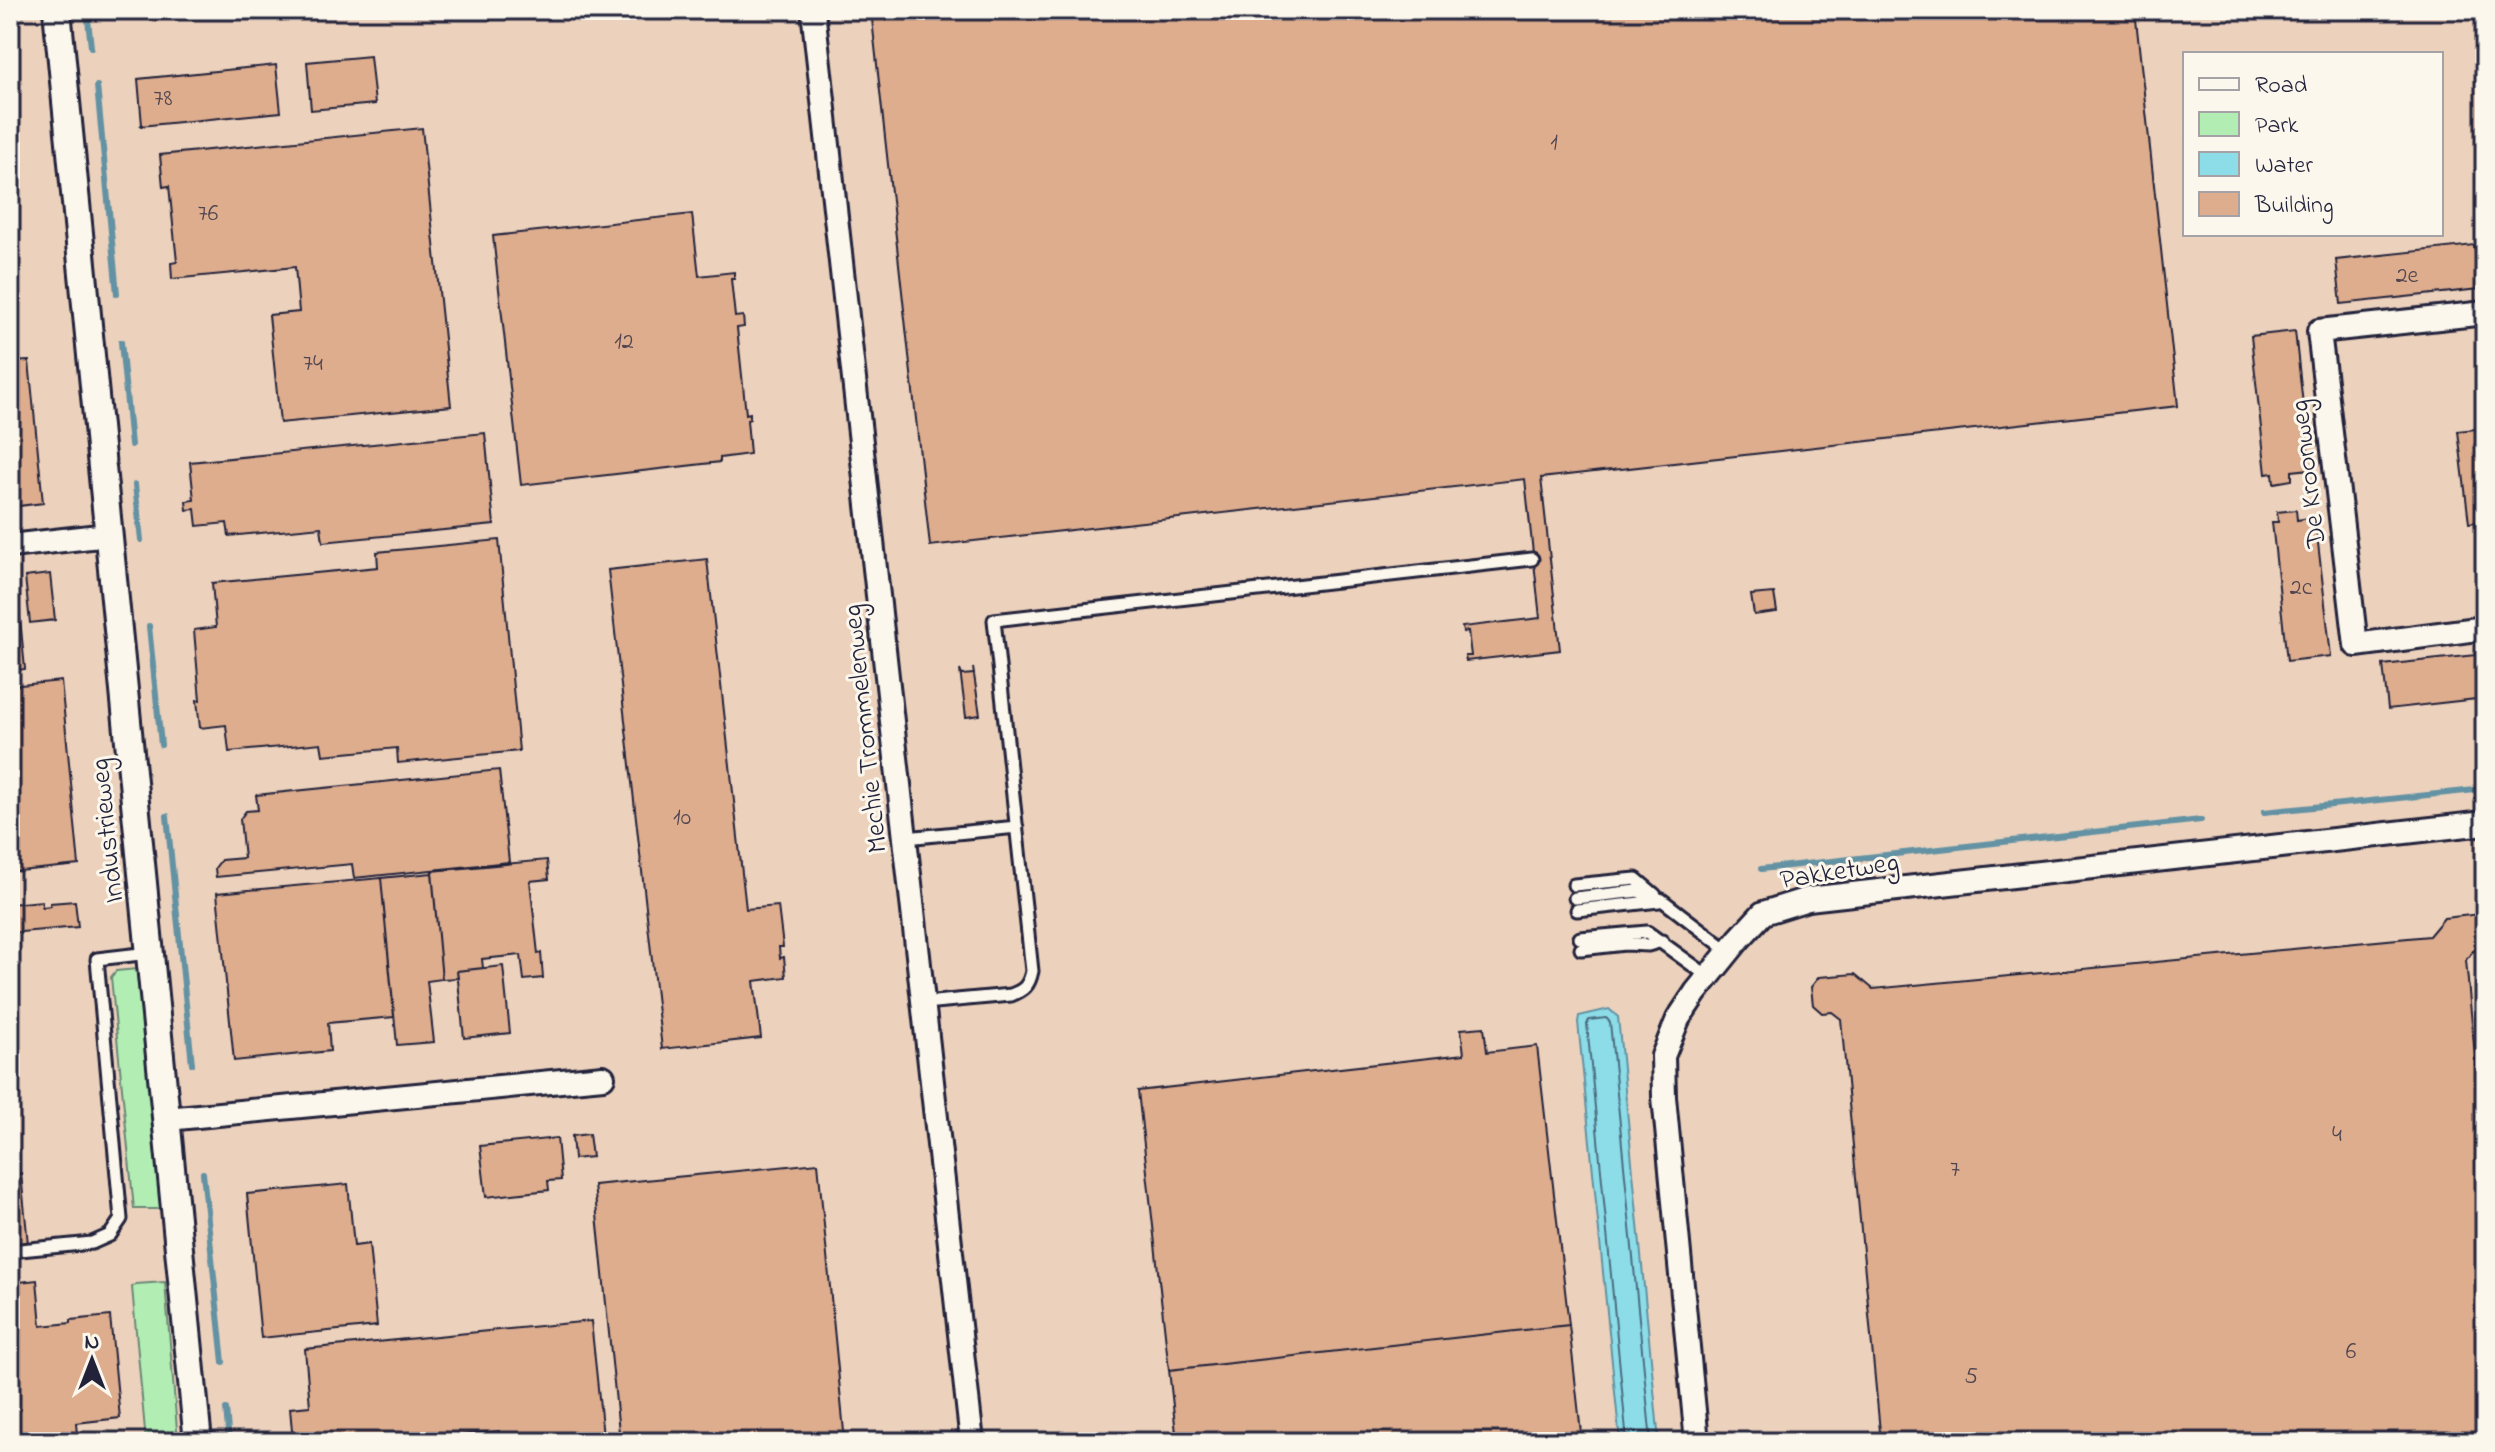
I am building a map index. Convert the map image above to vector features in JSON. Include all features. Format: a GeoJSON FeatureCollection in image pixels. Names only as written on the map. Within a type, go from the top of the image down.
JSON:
{"type":"FeatureCollection","features":[{"type":"Feature","properties":{"kind":"street","name":"Industrieweg"},"geometry":{"type":"LineString","coordinates":[[57,10],[198,1442]]}},
{"type":"Feature","properties":{"kind":"street","name":"Mechie Trommelenweg"},"geometry":{"type":"LineString","coordinates":[[813,10],[972,1442]]}},
{"type":"Feature","properties":{"kind":"street","name":"De Kroonweg"},"geometry":{"type":"LineString","coordinates":[[2485,313],[2319,331],[2356,645],[2485,628]]}},
{"type":"Feature","properties":{"kind":"street"},"geometry":{"type":"LineString","coordinates":[[10,546],[108,535]]}},
{"type":"Feature","properties":{"kind":"street","name":"Pakketweg"},"geometry":{"type":"LineString","coordinates":[[1697,1442],[1664,1097],[1663,1056],[1678,1019],[1763,913],[1808,899],[2485,823]]}},
{"type":"Feature","properties":{"kind":"street"},"geometry":{"type":"LineString","coordinates":[[167,1119],[603,1077]]}},
{"type":"Feature","properties":{"kind":"lane"},"geometry":{"type":"LineString","coordinates":[[924,1003],[1011,995],[1024,990],[1030,982],[1032,971],[994,620],[1532,559]]}},
{"type":"Feature","properties":{"kind":"lane"},"geometry":{"type":"LineString","coordinates":[[906,838],[1017,827]]}},
{"type":"Feature","properties":{"kind":"lane"},"geometry":{"type":"LineString","coordinates":[[1574,885],[1636,879],[1730,952]]}},
{"type":"Feature","properties":{"kind":"lane"},"geometry":{"type":"LineString","coordinates":[[1576,904],[1662,900]]}},
{"type":"Feature","properties":{"kind":"lane"},"geometry":{"type":"LineString","coordinates":[[1581,944],[1648,945],[1662,941],[1709,977]]}},
{"type":"Feature","properties":{"kind":"lane"},"geometry":{"type":"LineString","coordinates":[[10,1251],[92,1243],[110,1235],[121,1219],[97,959],[150,953]]}},
{"type":"Feature","properties":{"kind":"shaded area"},"geometry":{"type":"Polygon","coordinates":[[[10,10],[2485,10],[2485,1442],[10,1442],[10,10]]]}},
{"type":"Feature","properties":{"kind":"green space"},"geometry":{"type":"Polygon","coordinates":[[[137,969],[161,1209],[134,1209],[111,977],[116,971],[137,969]]]}},
{"type":"Feature","properties":{"kind":"green space"},"geometry":{"type":"Polygon","coordinates":[[[165,1282],[178,1442],[146,1442],[132,1287],[165,1282]]]}},
{"type":"Feature","properties":{"kind":"water"},"geometry":{"type":"Polygon","coordinates":[[[1609,1009],[1618,1017],[1659,1442],[1620,1442],[1578,1022],[1579,1016],[1609,1009]]]}},
{"type":"Feature","properties":{"kind":"building"},"geometry":{"type":"Polygon","coordinates":[[[871,10],[2135,10],[2178,406],[1541,478],[1560,650],[1466,661],[1465,656],[1471,656],[1468,631],[1463,632],[1462,627],[1540,618],[1525,479],[930,546],[871,10]]]}},
{"type":"Feature","properties":{"kind":"building"},"geometry":{"type":"Polygon","coordinates":[[[370,56],[375,104],[311,110],[307,62],[370,56]]]}},
{"type":"Feature","properties":{"kind":"building"},"geometry":{"type":"Polygon","coordinates":[[[276,65],[281,112],[140,126],[138,79],[276,65]]]}},
{"type":"Feature","properties":{"kind":"building"},"geometry":{"type":"Polygon","coordinates":[[[422,128],[451,406],[280,423],[269,315],[299,312],[295,267],[172,279],[171,263],[177,262],[169,186],[163,187],[160,155],[422,128]]]}},
{"type":"Feature","properties":{"kind":"building"},"geometry":{"type":"Polygon","coordinates":[[[692,214],[699,276],[734,272],[734,279],[731,279],[735,317],[743,316],[744,327],[737,328],[746,414],[750,413],[747,420],[750,454],[720,458],[720,462],[521,485],[493,236],[692,214]]]}},
{"type":"Feature","properties":{"kind":"building"},"geometry":{"type":"Polygon","coordinates":[[[2474,245],[2475,251],[2484,250],[2485,257],[2485,270],[2477,270],[2479,289],[2341,304],[2336,260],[2474,245]]]}},
{"type":"Feature","properties":{"kind":"building"},"geometry":{"type":"Polygon","coordinates":[[[2295,331],[2310,469],[2292,471],[2292,480],[2274,483],[2273,473],[2266,474],[2251,336],[2295,331]]]}},
{"type":"Feature","properties":{"kind":"building"},"geometry":{"type":"Polygon","coordinates":[[[29,361],[43,503],[10,507],[10,362],[29,361]]]}},
{"type":"Feature","properties":{"kind":"building"},"geometry":{"type":"Polygon","coordinates":[[[2485,428],[2485,521],[2469,523],[2458,431],[2485,428]]]}},
{"type":"Feature","properties":{"kind":"building"},"geometry":{"type":"Polygon","coordinates":[[[485,433],[494,525],[323,542],[321,527],[229,536],[227,523],[197,526],[195,509],[187,510],[186,501],[194,500],[190,462],[485,433]]]}},
{"type":"Feature","properties":{"kind":"building"},"geometry":{"type":"Polygon","coordinates":[[[2296,510],[2297,520],[2315,517],[2331,656],[2287,661],[2272,522],[2278,522],[2277,512],[2296,510]]]}},
{"type":"Feature","properties":{"kind":"building"},"geometry":{"type":"Polygon","coordinates":[[[499,540],[519,751],[398,763],[397,748],[323,755],[321,743],[229,752],[226,725],[200,728],[194,630],[216,627],[212,583],[378,567],[377,552],[499,540]]]}},
{"type":"Feature","properties":{"kind":"building"},"geometry":{"type":"Polygon","coordinates":[[[707,559],[746,909],[778,906],[783,947],[779,947],[780,958],[784,957],[786,977],[754,981],[761,1038],[662,1049],[608,570],[707,559]]]}},
{"type":"Feature","properties":{"kind":"building"},"geometry":{"type":"Polygon","coordinates":[[[50,574],[55,620],[30,623],[25,577],[50,574]]]}},
{"type":"Feature","properties":{"kind":"building"},"geometry":{"type":"Polygon","coordinates":[[[10,578],[16,578],[25,669],[10,671],[10,578]]]}},
{"type":"Feature","properties":{"kind":"building"},"geometry":{"type":"Polygon","coordinates":[[[1774,593],[1777,612],[1754,615],[1751,595],[1774,593]]]}},
{"type":"Feature","properties":{"kind":"building"},"geometry":{"type":"Polygon","coordinates":[[[2485,654],[2485,698],[2388,709],[2383,665],[2485,654]]]}},
{"type":"Feature","properties":{"kind":"building"},"geometry":{"type":"Polygon","coordinates":[[[960,670],[962,675],[974,674],[980,715],[966,717],[960,670]]]}},
{"type":"Feature","properties":{"kind":"building"},"geometry":{"type":"Polygon","coordinates":[[[61,681],[79,865],[10,872],[10,686],[61,681]]]}},
{"type":"Feature","properties":{"kind":"building"},"geometry":{"type":"Polygon","coordinates":[[[499,770],[509,862],[354,878],[352,864],[216,877],[215,868],[221,860],[244,858],[240,819],[246,811],[258,810],[256,795],[499,770]]]}},
{"type":"Feature","properties":{"kind":"building"},"geometry":{"type":"Polygon","coordinates":[[[547,860],[549,879],[530,881],[543,978],[524,980],[521,955],[482,959],[483,968],[457,971],[458,978],[442,979],[432,871],[547,860]]]}},
{"type":"Feature","properties":{"kind":"building"},"geometry":{"type":"Polygon","coordinates":[[[432,873],[442,979],[427,981],[434,1042],[397,1045],[381,878],[432,873]]]}},
{"type":"Feature","properties":{"kind":"building"},"geometry":{"type":"Polygon","coordinates":[[[381,878],[394,1017],[328,1023],[330,1051],[234,1061],[217,893],[381,878]]]}},
{"type":"Feature","properties":{"kind":"building"},"geometry":{"type":"Polygon","coordinates":[[[42,901],[42,907],[50,906],[50,903],[75,901],[78,927],[10,933],[10,904],[42,901]]]}},
{"type":"Feature","properties":{"kind":"building"},"geometry":{"type":"Polygon","coordinates":[[[2480,914],[2485,919],[2485,948],[2473,951],[2466,960],[2485,1161],[2485,1442],[1881,1442],[1841,1019],[1832,1012],[1822,1013],[1813,1005],[1811,987],[1819,977],[1855,974],[1873,989],[2429,936],[2444,918],[2480,914]]]}},
{"type":"Feature","properties":{"kind":"building"},"geometry":{"type":"Polygon","coordinates":[[[503,966],[510,1033],[464,1038],[457,971],[503,966]]]}},
{"type":"Feature","properties":{"kind":"building"},"geometry":{"type":"Polygon","coordinates":[[[1484,1027],[1487,1052],[1537,1046],[1569,1325],[1169,1370],[1138,1091],[1464,1054],[1461,1029],[1484,1027]]]}},
{"type":"Feature","properties":{"kind":"building"},"geometry":{"type":"Polygon","coordinates":[[[589,1134],[592,1157],[574,1159],[572,1136],[589,1134]]]}},
{"type":"Feature","properties":{"kind":"building"},"geometry":{"type":"Polygon","coordinates":[[[557,1138],[561,1180],[548,1181],[549,1190],[486,1197],[480,1146],[557,1138]]]}},
{"type":"Feature","properties":{"kind":"building"},"geometry":{"type":"Polygon","coordinates":[[[818,1163],[845,1442],[620,1442],[594,1185],[818,1163]]]}},
{"type":"Feature","properties":{"kind":"building"},"geometry":{"type":"Polygon","coordinates":[[[21,1173],[28,1244],[10,1246],[10,1174],[21,1173]]]}},
{"type":"Feature","properties":{"kind":"building"},"geometry":{"type":"Polygon","coordinates":[[[348,1184],[354,1246],[369,1244],[377,1326],[261,1338],[247,1194],[348,1184]]]}},
{"type":"Feature","properties":{"kind":"building"},"geometry":{"type":"Polygon","coordinates":[[[37,1280],[41,1326],[110,1316],[120,1418],[76,1423],[77,1435],[52,1437],[53,1442],[10,1442],[10,1283],[37,1280]]]}},
{"type":"Feature","properties":{"kind":"building"},"geometry":{"type":"Polygon","coordinates":[[[591,1321],[603,1436],[546,1442],[500,1442],[499,1431],[391,1442],[293,1442],[290,1408],[310,1406],[305,1349],[591,1321]]]}},
{"type":"Feature","properties":{"kind":"building"},"geometry":{"type":"Polygon","coordinates":[[[1569,1325],[1582,1442],[1177,1442],[1169,1370],[1569,1325]]]}},
{"type":"Feature","properties":{"kind":"waterway"},"geometry":{"type":"LineString","coordinates":[[87,10],[91,47]]}},
{"type":"Feature","properties":{"kind":"waterway"},"geometry":{"type":"LineString","coordinates":[[97,86],[117,294]]}},
{"type":"Feature","properties":{"kind":"waterway"},"geometry":{"type":"LineString","coordinates":[[121,342],[131,445]]}},
{"type":"Feature","properties":{"kind":"waterway"},"geometry":{"type":"LineString","coordinates":[[135,485],[141,540]]}},
{"type":"Feature","properties":{"kind":"waterway"},"geometry":{"type":"LineString","coordinates":[[149,626],[161,745]]}},
{"type":"Feature","properties":{"kind":"waterway"},"geometry":{"type":"LineString","coordinates":[[2264,812],[2485,789]]}},
{"type":"Feature","properties":{"kind":"waterway"},"geometry":{"type":"LineString","coordinates":[[167,816],[192,1064]]}},
{"type":"Feature","properties":{"kind":"waterway"},"geometry":{"type":"LineString","coordinates":[[1761,869],[2201,820]]}},
{"type":"Feature","properties":{"kind":"waterway"},"geometry":{"type":"LineString","coordinates":[[203,1173],[223,1362]]}},
{"type":"Feature","properties":{"kind":"waterway"},"geometry":{"type":"LineString","coordinates":[[226,1409],[229,1442]]}}]}
